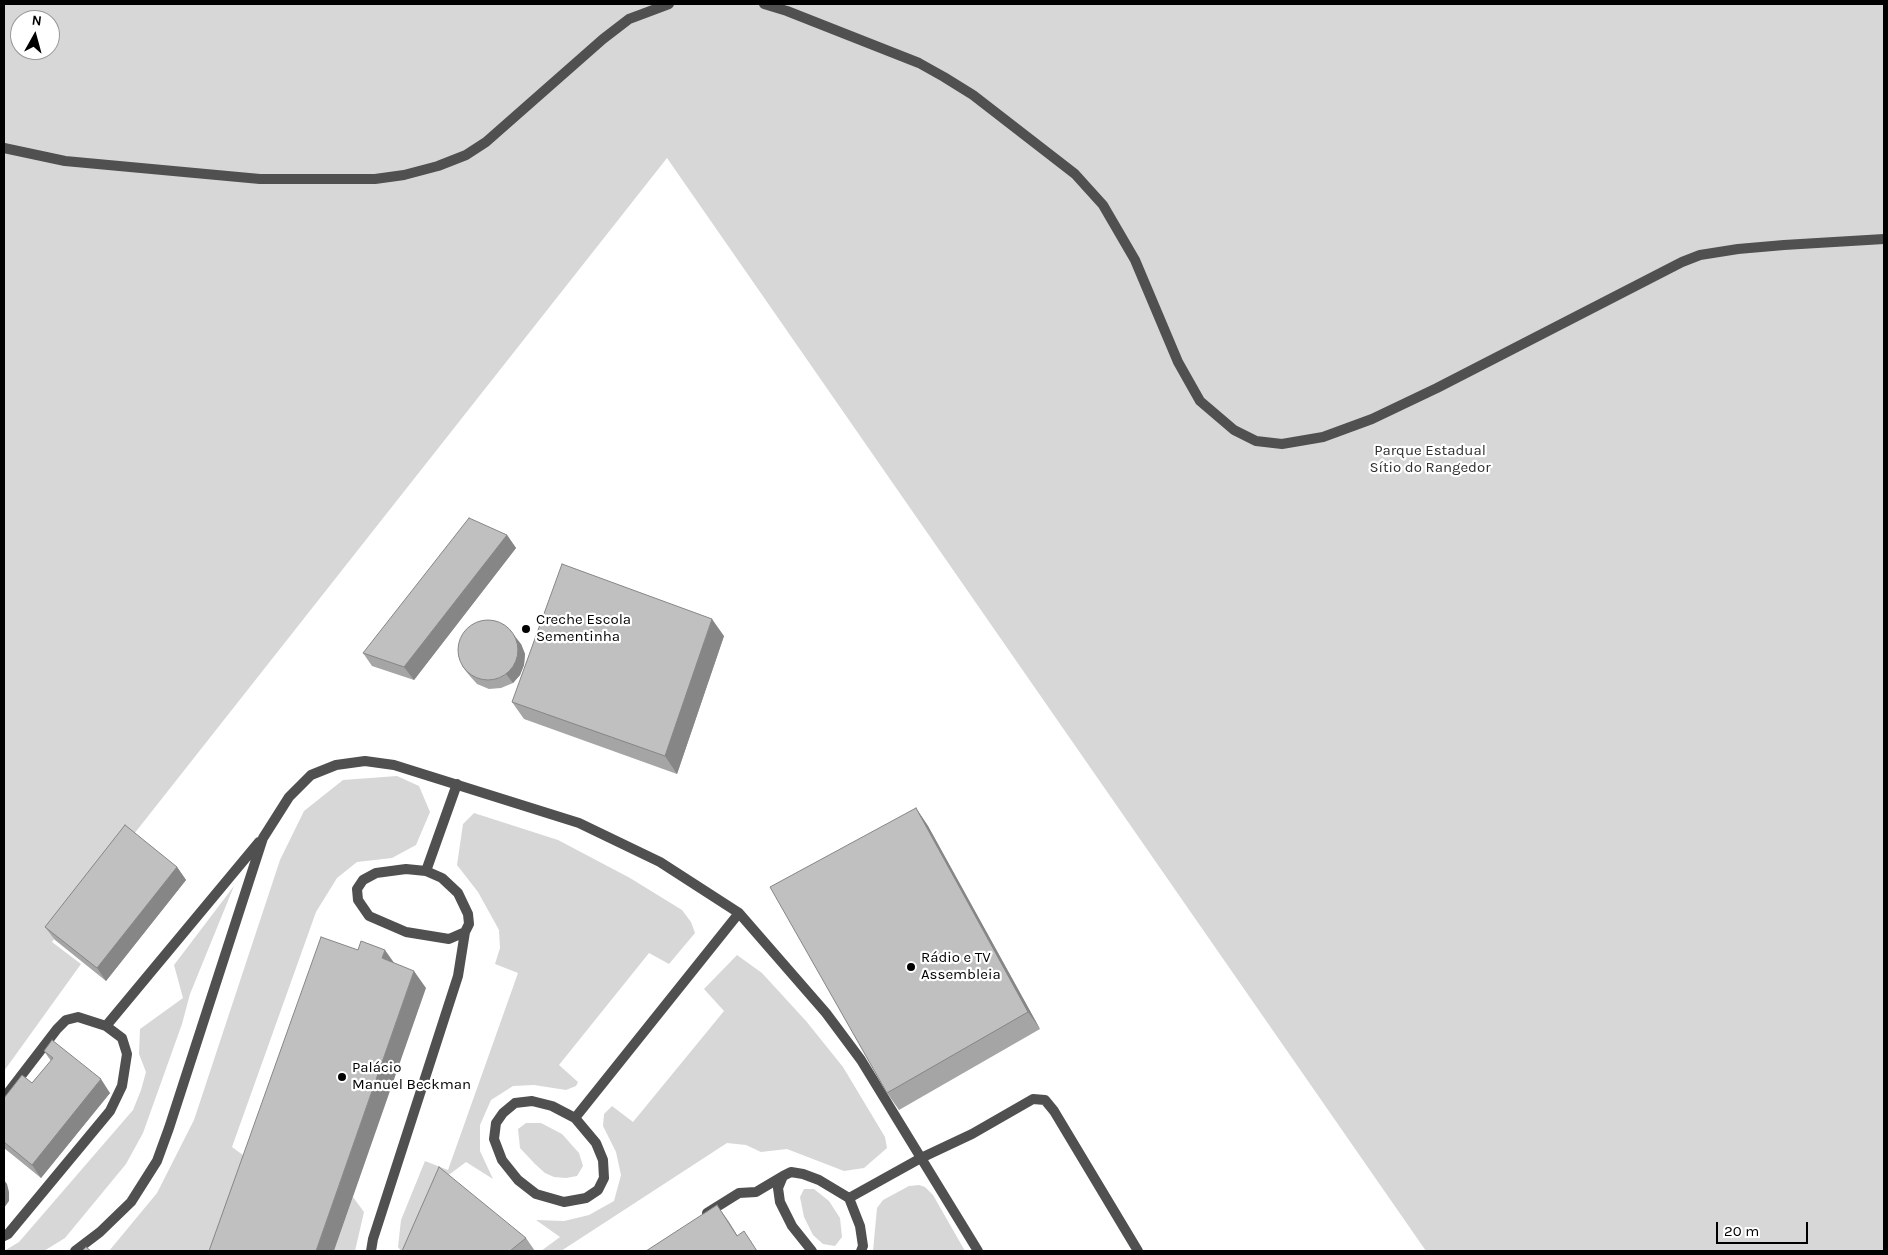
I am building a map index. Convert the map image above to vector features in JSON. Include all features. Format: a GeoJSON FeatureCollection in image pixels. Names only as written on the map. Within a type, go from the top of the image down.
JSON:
{"type":"FeatureCollection","features":[{"type":"Feature","properties":{"kind":"street"},"geometry":{"type":"LineString","coordinates":[[4,148],[65,161],[260,179],[375,179],[404,175],[438,166],[466,154],[486,142],[603,39],[629,19],[669,4]]}},
{"type":"Feature","properties":{"kind":"street"},"geometry":{"type":"LineString","coordinates":[[764,4],[787,11],[919,63],[973,94],[1075,174],[1103,205],[1135,260],[1178,362],[1200,401],[1234,430],[1256,441],[1282,444],[1323,437],[1372,419],[1437,388],[1682,262],[1700,255],[1775,246],[1884,239]]}},
{"type":"Feature","properties":{"kind":"street"},"geometry":{"type":"LineString","coordinates":[[106,1026],[262,838],[289,797],[311,775],[336,765],[365,761],[394,765],[578,823],[660,862],[739,913],[826,1013],[860,1060],[978,1251]]}},
{"type":"Feature","properties":{"kind":"street"},"geometry":{"type":"LineString","coordinates":[[426,871],[457,784]]}},
{"type":"Feature","properties":{"kind":"street"},"geometry":{"type":"LineString","coordinates":[[75,1251],[100,1232],[131,1202],[157,1161],[176,1109],[262,838]]}},
{"type":"Feature","properties":{"kind":"street"},"geometry":{"type":"LineString","coordinates":[[371,1251],[373,1239],[458,976],[465,932],[469,924],[468,914],[458,893],[442,878],[426,871],[406,869],[376,873],[363,880],[357,890],[358,900],[369,916],[406,932],[449,939],[465,932]]}},
{"type":"Feature","properties":{"kind":"street"},"geometry":{"type":"LineString","coordinates":[[574,1118],[739,913]]}},
{"type":"Feature","properties":{"kind":"street"},"geometry":{"type":"LineString","coordinates":[[4,1098],[66,1020],[78,1017],[106,1026],[122,1038],[127,1054],[122,1086],[110,1111],[8,1234],[4,1236]]}},
{"type":"Feature","properties":{"kind":"street"},"geometry":{"type":"LineString","coordinates":[[849,1198],[921,1158],[972,1134],[1033,1099],[1045,1100],[1054,1111],[1138,1251]]}},
{"type":"Feature","properties":{"kind":"street"},"geometry":{"type":"LineString","coordinates":[[532,1101],[552,1106],[574,1118],[596,1143],[603,1160],[604,1178],[598,1190],[586,1198],[564,1202],[536,1194],[518,1180],[502,1160],[494,1139],[496,1123],[503,1112],[515,1103],[532,1101]]}},
{"type":"Feature","properties":{"kind":"street"},"geometry":{"type":"LineString","coordinates":[[697,1220],[739,1193],[756,1192],[791,1172],[803,1174],[819,1180],[849,1198],[860,1226],[861,1251]]}},
{"type":"Feature","properties":{"kind":"street"},"geometry":{"type":"LineString","coordinates":[[784,1176],[778,1188],[780,1202],[792,1226],[812,1251]]}},
{"type":"Feature","properties":{"kind":"green space","name":"Parque Estadual Sítio do Rangedor"},"geometry":{"type":"Polygon","coordinates":[[[4,4],[1884,4],[1884,1251],[1426,1251],[667,158],[119,853],[52,942],[81,964],[4,1071],[4,4]]]}},
{"type":"Feature","properties":{"kind":"green space"},"geometry":{"type":"Polygon","coordinates":[[[397,776],[419,786],[430,812],[416,845],[392,858],[357,862],[337,878],[316,912],[232,1147],[258,1166],[227,1251],[109,1251],[157,1193],[194,1120],[280,860],[304,811],[343,780],[397,776]]]}},
{"type":"Feature","properties":{"kind":"green space"},"geometry":{"type":"Polygon","coordinates":[[[474,813],[558,840],[630,878],[682,910],[691,922],[695,933],[669,964],[649,953],[559,1065],[578,1082],[576,1086],[566,1090],[534,1085],[513,1086],[491,1100],[480,1125],[480,1151],[493,1179],[466,1162],[442,1180],[409,1251],[401,1251],[398,1247],[401,1220],[425,1161],[448,1170],[518,973],[495,964],[500,948],[499,930],[478,892],[457,865],[463,824],[474,813]]]}},
{"type":"Feature","properties":{"kind":"green space"},"geometry":{"type":"Polygon","coordinates":[[[234,886],[190,994],[182,1024],[143,1133],[126,1164],[65,1238],[44,1251],[4,1251],[19,1242],[133,1110],[146,1072],[139,1054],[140,1029],[183,998],[174,965],[234,886]]]}},
{"type":"Feature","properties":{"kind":"green space"},"geometry":{"type":"Polygon","coordinates":[[[737,955],[762,973],[806,1021],[843,1067],[885,1137],[887,1148],[864,1168],[844,1171],[787,1149],[761,1152],[746,1145],[727,1143],[561,1251],[541,1251],[560,1237],[536,1220],[564,1221],[589,1215],[614,1201],[621,1175],[616,1152],[603,1126],[604,1114],[612,1106],[633,1122],[724,1011],[704,989],[737,955]]]}},
{"type":"Feature","properties":{"kind":"green space"},"geometry":{"type":"Polygon","coordinates":[[[526,1123],[541,1123],[562,1134],[579,1153],[583,1166],[577,1176],[566,1178],[554,1177],[545,1173],[535,1164],[520,1148],[518,1129],[526,1123]]]}},
{"type":"Feature","properties":{"kind":"green space"},"geometry":{"type":"Polygon","coordinates":[[[919,1185],[925,1187],[933,1195],[965,1251],[873,1251],[877,1208],[883,1200],[909,1186],[919,1185]]]}},
{"type":"Feature","properties":{"kind":"green space"},"geometry":{"type":"Polygon","coordinates":[[[804,1189],[814,1189],[829,1201],[840,1218],[842,1237],[835,1246],[823,1244],[813,1235],[804,1217],[800,1197],[804,1189]]]}},
{"type":"Feature","properties":{"kind":"green space"},"geometry":{"type":"Polygon","coordinates":[[[353,1197],[364,1212],[355,1251],[334,1251],[353,1197]]]}},
{"type":"Feature","properties":{"kind":"building"},"geometry":{"type":"Polygon","coordinates":[[[469,518],[507,535],[404,667],[363,653],[469,518]]]}},
{"type":"Feature","properties":{"kind":"building"},"geometry":{"type":"Polygon","coordinates":[[[562,564],[712,619],[665,756],[512,702],[562,564]]]}},
{"type":"Feature","properties":{"kind":"building"},"geometry":{"type":"Polygon","coordinates":[[[488,620],[500,622],[513,633],[518,650],[516,662],[505,675],[488,680],[476,678],[463,667],[458,650],[460,638],[471,625],[488,620]]]}},
{"type":"Feature","properties":{"kind":"building","name":"Rádio e TV Assembleia"},"geometry":{"type":"Polygon","coordinates":[[[916,808],[1028,1012],[887,1093],[770,887],[916,808]]]}},
{"type":"Feature","properties":{"kind":"building"},"geometry":{"type":"Polygon","coordinates":[[[125,825],[177,867],[97,968],[45,927],[125,825]]]}},
{"type":"Feature","properties":{"kind":"building","name":"Palácio Manuel Beckman"},"geometry":{"type":"Polygon","coordinates":[[[321,937],[358,950],[361,941],[385,950],[382,958],[414,971],[316,1251],[209,1251],[321,937]]]}},
{"type":"Feature","properties":{"kind":"building"},"geometry":{"type":"Polygon","coordinates":[[[52,1040],[101,1079],[32,1165],[4,1142],[4,1098],[22,1075],[32,1083],[53,1058],[44,1051],[52,1040]]]}},
{"type":"Feature","properties":{"kind":"building"},"geometry":{"type":"Polygon","coordinates":[[[439,1167],[526,1238],[510,1251],[402,1251],[439,1167]]]}},
{"type":"Feature","properties":{"kind":"building"},"geometry":{"type":"Polygon","coordinates":[[[717,1205],[737,1236],[744,1231],[757,1251],[646,1251],[717,1205]]]}},
{"type":"Feature","properties":{"kind":"building"},"geometry":{"type":"Polygon","coordinates":[[[86,1247],[91,1251],[82,1251],[86,1247]]]}},
{"type":"Feature","properties":{"kind":"place","name":"Creche Escola Sementinha"},"geometry":{"type":"Point","coordinates":[526,629]}},
{"type":"Feature","properties":{"kind":"place","name":"Rádio e TV Assembleia"},"geometry":{"type":"Point","coordinates":[911,967]}},
{"type":"Feature","properties":{"kind":"place","name":"Palácio Manuel Beckman"},"geometry":{"type":"Point","coordinates":[342,1077]}}]}
